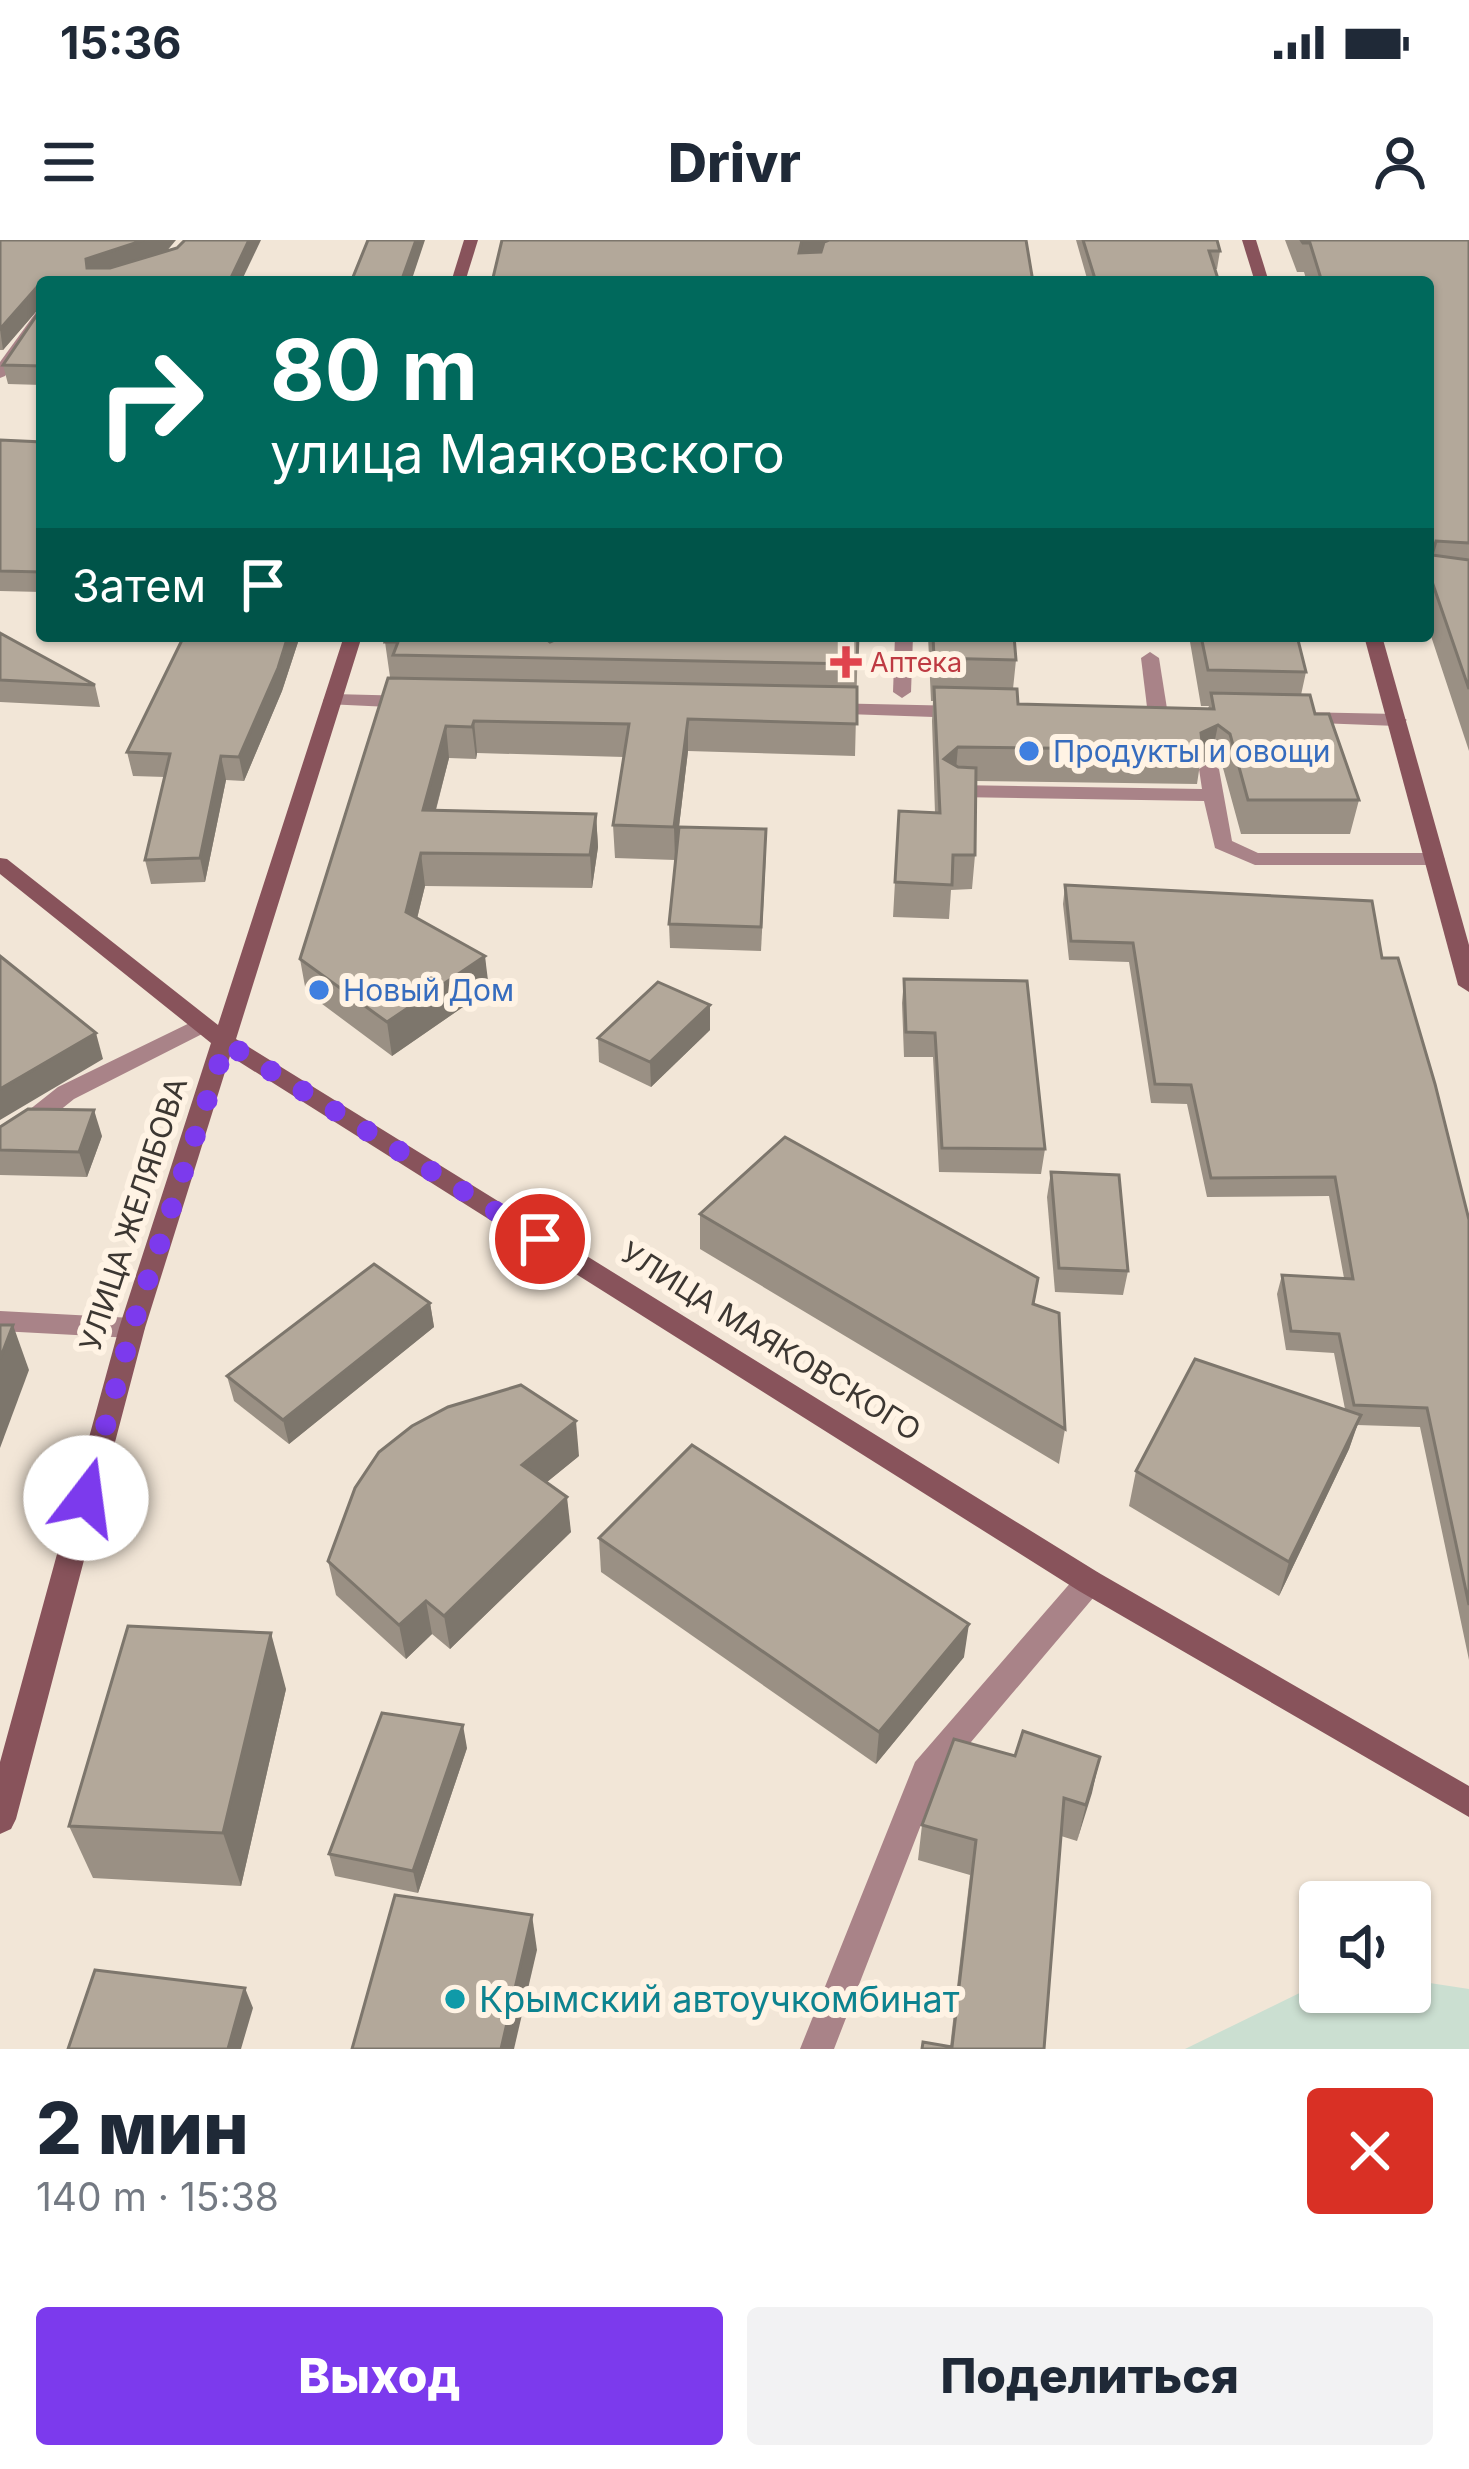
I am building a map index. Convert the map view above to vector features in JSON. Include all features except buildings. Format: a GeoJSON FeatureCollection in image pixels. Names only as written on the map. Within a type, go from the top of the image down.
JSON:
{"type":"FeatureCollection","features":[{"type":"Feature","properties":{"kind":"main road"},"geometry":{"type":"LineString","coordinates":[[460,276],[471,240]]}},
{"type":"Feature","properties":{"kind":"main road"},"geometry":{"type":"LineString","coordinates":[[1249,240],[1260,276]]}},
{"type":"Feature","properties":{"kind":"main road","name":"УЛИЦА ЖЕЛЯБОВА"},"geometry":{"type":"LineString","coordinates":[[0,1820],[132,1328],[351,642]]}},
{"type":"Feature","properties":{"kind":"main road"},"geometry":{"type":"LineString","coordinates":[[1375,642],[1469,985]]}},
{"type":"Feature","properties":{"kind":"main road","name":"УЛИЦА МАЯКОВСКОГО"},"geometry":{"type":"LineString","coordinates":[[0,864],[226,1043],[1089,1582],[1469,1803]]}},
{"type":"Feature","properties":{"kind":"street"},"geometry":{"type":"LineString","coordinates":[[0,373],[36,322]]}},
{"type":"Feature","properties":{"kind":"street"},"geometry":{"type":"LineString","coordinates":[[902,692],[904,642]]}},
{"type":"Feature","properties":{"kind":"street"},"geometry":{"type":"LineString","coordinates":[[1150,658],[1158,716]]}},
{"type":"Feature","properties":{"kind":"street"},"geometry":{"type":"LineString","coordinates":[[333,700],[442,702]]}},
{"type":"Feature","properties":{"kind":"street"},"geometry":{"type":"LineString","coordinates":[[800,709],[991,712]]}},
{"type":"Feature","properties":{"kind":"street"},"geometry":{"type":"LineString","coordinates":[[1134,715],[1182,716]]}},
{"type":"Feature","properties":{"kind":"street"},"geometry":{"type":"LineString","coordinates":[[1278,718],[1397,720]]}},
{"type":"Feature","properties":{"kind":"street"},"geometry":{"type":"LineString","coordinates":[[1209,769],[1222,844],[1255,859],[1435,859]]}},
{"type":"Feature","properties":{"kind":"street"},"geometry":{"type":"LineString","coordinates":[[955,791],[1213,795]]}},
{"type":"Feature","properties":{"kind":"street"},"geometry":{"type":"LineString","coordinates":[[0,1146],[66,1093],[202,1025]]}},
{"type":"Feature","properties":{"kind":"street"},"geometry":{"type":"LineString","coordinates":[[0,1322],[132,1328]]}},
{"type":"Feature","properties":{"kind":"street"},"geometry":{"type":"LineString","coordinates":[[817,2049],[926,1772],[1089,1582]]}},
{"type":"Feature","properties":{"kind":"green space"},"geometry":{"type":"Polygon","coordinates":[[[1431,1983],[1469,1989],[1469,2049],[1185,2049],[1299,1993],[1299,2013],[1431,2013],[1431,1983]]]}},
{"type":"Feature","properties":{"kind":"place","name":"Аптека"},"geometry":{"type":"Point","coordinates":[846,662]}},
{"type":"Feature","properties":{"kind":"place","name":"Продукты и овощи"},"geometry":{"type":"Point","coordinates":[1029,751]}},
{"type":"Feature","properties":{"kind":"place","name":"Новый Дом"},"geometry":{"type":"Point","coordinates":[319,990]}},
{"type":"Feature","properties":{"kind":"place","name":"Крымский автоучкомбинат"},"geometry":{"type":"Point","coordinates":[455,1999]}},
{"type":"Feature","properties":{"kind":"route"},"geometry":{"type":"LineString","coordinates":[[86,1498],[132,1328],[226,1043],[540,1239]]}}]}
